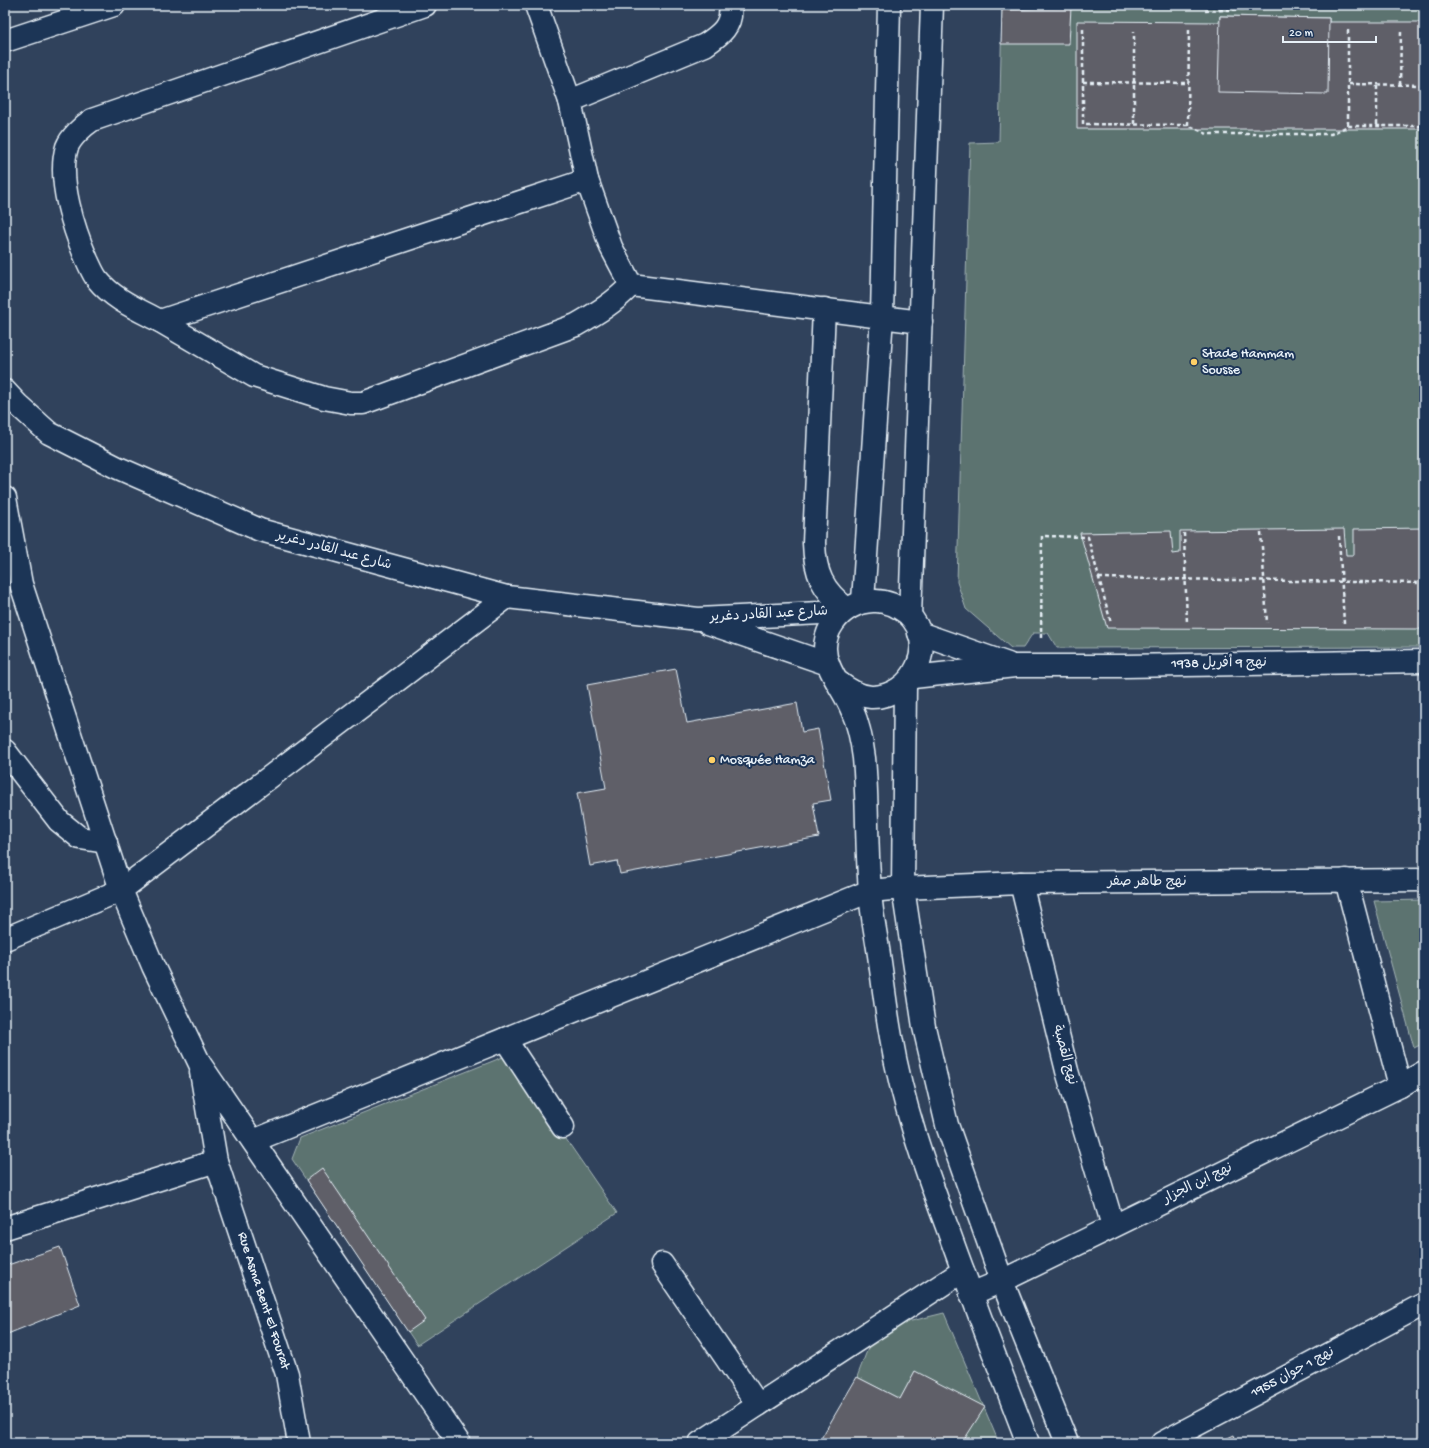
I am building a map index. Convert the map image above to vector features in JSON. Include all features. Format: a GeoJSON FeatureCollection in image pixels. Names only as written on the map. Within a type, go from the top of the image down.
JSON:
{"type":"FeatureCollection","features":[{"type":"Feature","properties":{"kind":"street"},"geometry":{"type":"LineString","coordinates":[[5,41],[114,5]]}},
{"type":"Feature","properties":{"kind":"street"},"geometry":{"type":"LineString","coordinates":[[425,5],[92,120],[84,126],[68,145],[64,161],[66,190],[72,220],[80,244],[95,277],[108,291],[128,304],[254,376],[324,398],[351,403],[363,403],[576,325],[598,313],[618,298],[631,285]]}},
{"type":"Feature","properties":{"kind":"street"},"geometry":{"type":"LineString","coordinates":[[536,5],[570,101],[587,180],[612,247],[631,285]]}},
{"type":"Feature","properties":{"kind":"street"},"geometry":{"type":"LineString","coordinates":[[570,101],[705,46],[719,35],[728,24],[730,5]]}},
{"type":"Feature","properties":{"kind":"street"},"geometry":{"type":"LineString","coordinates":[[850,607],[882,316],[889,5]]}},
{"type":"Feature","properties":{"kind":"street"},"geometry":{"type":"LineString","coordinates":[[932,5],[922,322],[915,625],[922,648],[919,663],[909,681],[903,888],[924,1027],[936,1084],[947,1125],[1002,1281],[1067,1443]]}},
{"type":"Feature","properties":{"kind":"street"},"geometry":{"type":"LineString","coordinates":[[160,321],[587,180]]}},
{"type":"Feature","properties":{"kind":"street"},"geometry":{"type":"LineString","coordinates":[[631,285],[922,322]]}},
{"type":"Feature","properties":{"kind":"street"},"geometry":{"type":"LineString","coordinates":[[824,309],[814,543],[815,560],[820,578],[826,590],[836,601],[850,607]]}},
{"type":"Feature","properties":{"kind":"street","name":"شارع عبد القادر دغرير"},"geometry":{"type":"LineString","coordinates":[[5,391],[49,433],[116,467],[260,530],[507,598],[698,619],[850,607]]}},
{"type":"Feature","properties":{"kind":"street"},"geometry":{"type":"LineString","coordinates":[[5,498],[21,584],[121,890],[153,966],[200,1064],[459,1443]]}},
{"type":"Feature","properties":{"kind":"street"},"geometry":{"type":"LineString","coordinates":[[5,939],[121,890],[507,598]]}},
{"type":"Feature","properties":{"kind":"street"},"geometry":{"type":"LineString","coordinates":[[1015,666],[915,625],[897,606],[880,600],[850,607],[830,627],[825,646],[832,673],[853,711],[860,732],[863,751],[870,891],[891,1038],[905,1100],[922,1156],[962,1271],[1028,1443]]}},
{"type":"Feature","properties":{"kind":"street","name":"شارع عبد القادر دغرير"},"geometry":{"type":"LineString","coordinates":[[698,619],[832,673]]}},
{"type":"Feature","properties":{"kind":"street","name":"نهج 9 أفريل 1938"},"geometry":{"type":"LineString","coordinates":[[1015,666],[1424,661]]}},
{"type":"Feature","properties":{"kind":"street"},"geometry":{"type":"LineString","coordinates":[[832,673],[852,692],[870,697],[888,694],[909,681],[1015,666]]}},
{"type":"Feature","properties":{"kind":"street"},"geometry":{"type":"LineString","coordinates":[[5,751],[59,820],[80,838],[106,842]]}},
{"type":"Feature","properties":{"kind":"street"},"geometry":{"type":"LineString","coordinates":[[1346,880],[1400,1086]]}},
{"type":"Feature","properties":{"kind":"street","name":"نهج طاهر صفر"},"geometry":{"type":"LineString","coordinates":[[253,1141],[870,891],[903,888],[1021,883],[1424,880]]}},
{"type":"Feature","properties":{"kind":"street","name":"نهج القصبة"},"geometry":{"type":"LineString","coordinates":[[1021,883],[1067,1071],[1112,1226]]}},
{"type":"Feature","properties":{"kind":"street"},"geometry":{"type":"LineString","coordinates":[[505,1039],[563,1127]]}},
{"type":"Feature","properties":{"kind":"street","name":"Rue Asma Bent El Fourat"},"geometry":{"type":"LineString","coordinates":[[200,1064],[216,1161],[287,1374],[299,1443]]}},
{"type":"Feature","properties":{"kind":"street","name":"نهج ابن الجزار"},"geometry":{"type":"LineString","coordinates":[[971,1294],[1002,1281],[1400,1086],[1424,1072]]}},
{"type":"Feature","properties":{"kind":"street"},"geometry":{"type":"LineString","coordinates":[[5,1228],[216,1161]]}},
{"type":"Feature","properties":{"kind":"street"},"geometry":{"type":"LineString","coordinates":[[662,1264],[758,1405]]}},
{"type":"Feature","properties":{"kind":"street"},"geometry":{"type":"LineString","coordinates":[[700,1443],[962,1271]]}},
{"type":"Feature","properties":{"kind":"street","name":"نهج 1 جوان 1955"},"geometry":{"type":"LineString","coordinates":[[1162,1443],[1424,1304]]}},
{"type":"Feature","properties":{"kind":"path"},"geometry":{"type":"LineString","coordinates":[[1205,11],[1316,5]]}},
{"type":"Feature","properties":{"kind":"path"},"geometry":{"type":"LineString","coordinates":[[1083,29],[1083,124],[1188,125],[1207,134],[1330,134],[1348,126],[1424,126],[1424,85],[1348,84]]}},
{"type":"Feature","properties":{"kind":"path"},"geometry":{"type":"LineString","coordinates":[[1188,125],[1189,30]]}},
{"type":"Feature","properties":{"kind":"path"},"geometry":{"type":"LineString","coordinates":[[1348,30],[1348,126]]}},
{"type":"Feature","properties":{"kind":"path"},"geometry":{"type":"LineString","coordinates":[[1134,31],[1134,124]]}},
{"type":"Feature","properties":{"kind":"path"},"geometry":{"type":"LineString","coordinates":[[1400,85],[1401,31]]}},
{"type":"Feature","properties":{"kind":"path"},"geometry":{"type":"LineString","coordinates":[[1083,82],[1189,83]]}},
{"type":"Feature","properties":{"kind":"path"},"geometry":{"type":"LineString","coordinates":[[1377,85],[1377,126]]}},
{"type":"Feature","properties":{"kind":"path"},"geometry":{"type":"LineString","coordinates":[[1261,532],[1267,623]]}},
{"type":"Feature","properties":{"kind":"path"},"geometry":{"type":"LineString","coordinates":[[1184,533],[1187,624]]}},
{"type":"Feature","properties":{"kind":"path"},"geometry":{"type":"LineString","coordinates":[[1041,666],[1042,536],[1088,537],[1111,623]]}},
{"type":"Feature","properties":{"kind":"path"},"geometry":{"type":"LineString","coordinates":[[1340,536],[1344,623]]}},
{"type":"Feature","properties":{"kind":"path"},"geometry":{"type":"LineString","coordinates":[[1099,578],[1424,583]]}},
{"type":"Feature","properties":{"kind":"path"},"geometry":{"type":"LineString","coordinates":[[1422,624],[1424,604]]}},
{"type":"Feature","properties":{"kind":"green space","name":"Stade Hammam Sousse"},"geometry":{"type":"Polygon","coordinates":[[[1104,5],[1424,5],[1424,647],[1057,648],[1048,633],[1033,633],[1023,648],[1011,648],[966,609],[957,582],[970,143],[999,142],[1002,10],[1104,5]]]}},
{"type":"Feature","properties":{"kind":"green space"},"geometry":{"type":"Polygon","coordinates":[[[1424,900],[1424,1043],[1414,1048],[1374,901],[1424,900]]]}},
{"type":"Feature","properties":{"kind":"green space"},"geometry":{"type":"Polygon","coordinates":[[[508,1055],[617,1213],[417,1345],[292,1159],[300,1138],[508,1055]]]}},
{"type":"Feature","properties":{"kind":"green space"},"geometry":{"type":"Polygon","coordinates":[[[944,1313],[999,1443],[962,1443],[915,1371],[900,1399],[857,1377],[875,1330],[944,1313]]]}},
{"type":"Feature","properties":{"kind":"building"},"geometry":{"type":"Polygon","coordinates":[[[1071,7],[1069,44],[1001,44],[1002,10],[1071,7]]]}},
{"type":"Feature","properties":{"kind":"building"},"geometry":{"type":"Polygon","coordinates":[[[1220,16],[1329,18],[1329,22],[1424,22],[1424,129],[1077,129],[1077,21],[1219,22],[1220,16]]]}},
{"type":"Feature","properties":{"kind":"building"},"geometry":{"type":"Polygon","coordinates":[[[1220,16],[1329,18],[1328,94],[1218,92],[1220,16]]]}},
{"type":"Feature","properties":{"kind":"building"},"geometry":{"type":"Polygon","coordinates":[[[1424,528],[1424,629],[1107,628],[1080,533],[1171,531],[1173,554],[1180,553],[1180,531],[1344,529],[1346,555],[1354,555],[1354,529],[1424,528]]]}},
{"type":"Feature","properties":{"kind":"building","name":"Mosquée Hamza"},"geometry":{"type":"Polygon","coordinates":[[[676,669],[687,723],[797,703],[802,732],[818,729],[831,800],[813,803],[819,837],[620,874],[617,861],[590,866],[577,793],[606,788],[587,685],[676,669]]]}},
{"type":"Feature","properties":{"kind":"building"},"geometry":{"type":"Polygon","coordinates":[[[322,1168],[425,1320],[408,1332],[306,1180],[322,1168]]]}},
{"type":"Feature","properties":{"kind":"building"},"geometry":{"type":"Polygon","coordinates":[[[60,1247],[80,1305],[5,1335],[5,1266],[60,1247]]]}},
{"type":"Feature","properties":{"kind":"building"},"geometry":{"type":"Polygon","coordinates":[[[915,1371],[985,1407],[962,1443],[819,1442],[857,1377],[900,1399],[915,1371]]]}},
{"type":"Feature","properties":{"kind":"building"},"geometry":{"type":"Polygon","coordinates":[[[1234,1435],[1237,1443],[1217,1443],[1234,1435]]]}},
{"type":"Feature","properties":{"kind":"place","name":"Stade Hammam Sousse"},"geometry":{"type":"Point","coordinates":[1194,362]}},
{"type":"Feature","properties":{"kind":"place","name":"Mosquée Hamza"},"geometry":{"type":"Point","coordinates":[712,760]}}]}
